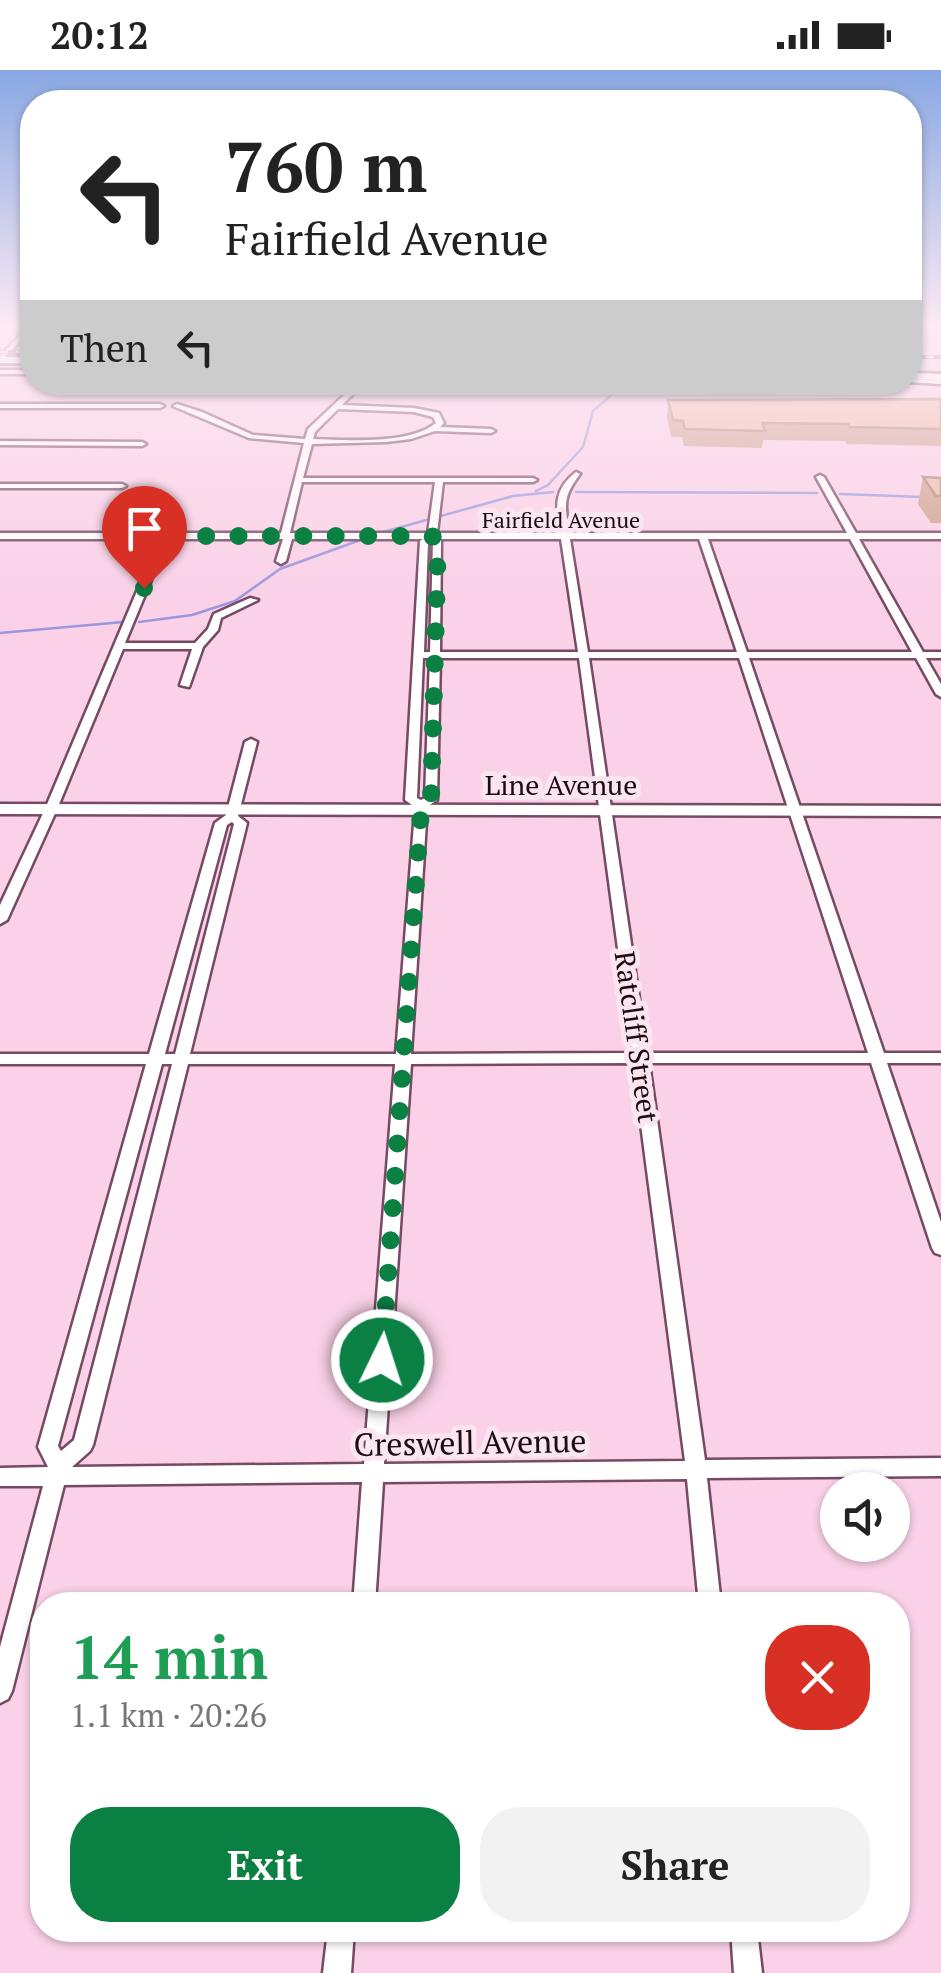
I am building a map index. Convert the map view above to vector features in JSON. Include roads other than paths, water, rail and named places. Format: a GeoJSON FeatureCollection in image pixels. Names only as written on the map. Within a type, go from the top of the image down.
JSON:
{"type":"FeatureCollection","features":[{"type":"Feature","properties":{"kind":"main road","name":"Line Avenue"},"geometry":{"type":"LineString","coordinates":[[0,809],[233,813],[421,808],[941,811]]}},
{"type":"Feature","properties":{"kind":"street"},"geometry":{"type":"LineString","coordinates":[[209,416],[244,436],[309,440],[408,439],[438,429],[491,432]]}},
{"type":"Feature","properties":{"kind":"street"},"geometry":{"type":"LineString","coordinates":[[281,560],[309,440],[316,424],[326,416]]}},
{"type":"Feature","properties":{"kind":"street"},"geometry":{"type":"LineString","coordinates":[[435,416],[440,418],[438,429]]}},
{"type":"Feature","properties":{"kind":"street"},"geometry":{"type":"LineString","coordinates":[[0,444],[142,444]]}},
{"type":"Feature","properties":{"kind":"street","name":"Ratcliff Street"},"geometry":{"type":"LineString","coordinates":[[576,474],[562,495],[564,536],[607,811],[696,1469],[709,1592]]}},
{"type":"Feature","properties":{"kind":"street"},"geometry":{"type":"LineString","coordinates":[[820,477],[941,694]]}},
{"type":"Feature","properties":{"kind":"street"},"geometry":{"type":"LineString","coordinates":[[299,480],[534,480]]}},
{"type":"Feature","properties":{"kind":"street"},"geometry":{"type":"LineString","coordinates":[[432,538],[433,515],[428,505],[434,480]]}},
{"type":"Feature","properties":{"kind":"street"},"geometry":{"type":"LineString","coordinates":[[0,486],[122,486]]}},
{"type":"Feature","properties":{"kind":"street"},"geometry":{"type":"LineString","coordinates":[[0,549],[4,536]]}},
{"type":"Feature","properties":{"kind":"street","name":"Fairfield Avenue"},"geometry":{"type":"LineString","coordinates":[[4,536],[941,536]]}},
{"type":"Feature","properties":{"kind":"street"},"geometry":{"type":"LineString","coordinates":[[0,920],[51,809],[165,536]]}},
{"type":"Feature","properties":{"kind":"street"},"geometry":{"type":"LineString","coordinates":[[703,536],[941,1248]]}},
{"type":"Feature","properties":{"kind":"street"},"geometry":{"type":"LineString","coordinates":[[365,1592],[421,808],[431,800],[438,541],[432,538],[424,541],[411,800],[421,808]]}},
{"type":"Feature","properties":{"kind":"street"},"geometry":{"type":"LineString","coordinates":[[422,589],[436,590]]}},
{"type":"Feature","properties":{"kind":"street"},"geometry":{"type":"LineString","coordinates":[[185,685],[198,646],[213,630],[217,616],[252,600]]}},
{"type":"Feature","properties":{"kind":"street"},"geometry":{"type":"LineString","coordinates":[[119,646],[198,646]]}},
{"type":"Feature","properties":{"kind":"street"},"geometry":{"type":"LineString","coordinates":[[418,655],[941,655]]}},
{"type":"Feature","properties":{"kind":"street"},"geometry":{"type":"LineString","coordinates":[[415,726],[433,726]]}},
{"type":"Feature","properties":{"kind":"street"},"geometry":{"type":"LineString","coordinates":[[58,1471],[48,1447],[221,824],[233,813],[250,742]]}},
{"type":"Feature","properties":{"kind":"street"},"geometry":{"type":"LineString","coordinates":[[0,1691],[58,1471],[82,1445],[241,823],[233,813]]}},
{"type":"Feature","properties":{"kind":"street"},"geometry":{"type":"LineString","coordinates":[[0,1059],[941,1058]]}},
{"type":"Feature","properties":{"kind":"street","name":"Creswell Avenue"},"geometry":{"type":"LineString","coordinates":[[0,1478],[58,1471],[373,1473],[941,1467]]}},
{"type":"Feature","properties":{"kind":"street"},"geometry":{"type":"LineString","coordinates":[[338,1973],[339,1942]]}},
{"type":"Feature","properties":{"kind":"street"},"geometry":{"type":"LineString","coordinates":[[745,1942],[748,1973]]}},
{"type":"Feature","properties":{"kind":"waterway"},"geometry":{"type":"LineString","coordinates":[[536,491],[548,485],[583,447],[592,416]]}},
{"type":"Feature","properties":{"kind":"waterway"},"geometry":{"type":"LineString","coordinates":[[376,534],[513,496],[553,492]]}},
{"type":"Feature","properties":{"kind":"waterway"},"geometry":{"type":"LineString","coordinates":[[576,492],[817,493]]}},
{"type":"Feature","properties":{"kind":"waterway"},"geometry":{"type":"LineString","coordinates":[[840,494],[923,497]]}},
{"type":"Feature","properties":{"kind":"waterway"},"geometry":{"type":"LineString","coordinates":[[139,622],[192,615],[235,601],[280,569],[366,538]]}},
{"type":"Feature","properties":{"kind":"waterway"},"geometry":{"type":"LineString","coordinates":[[0,633],[123,622]]}}]}
